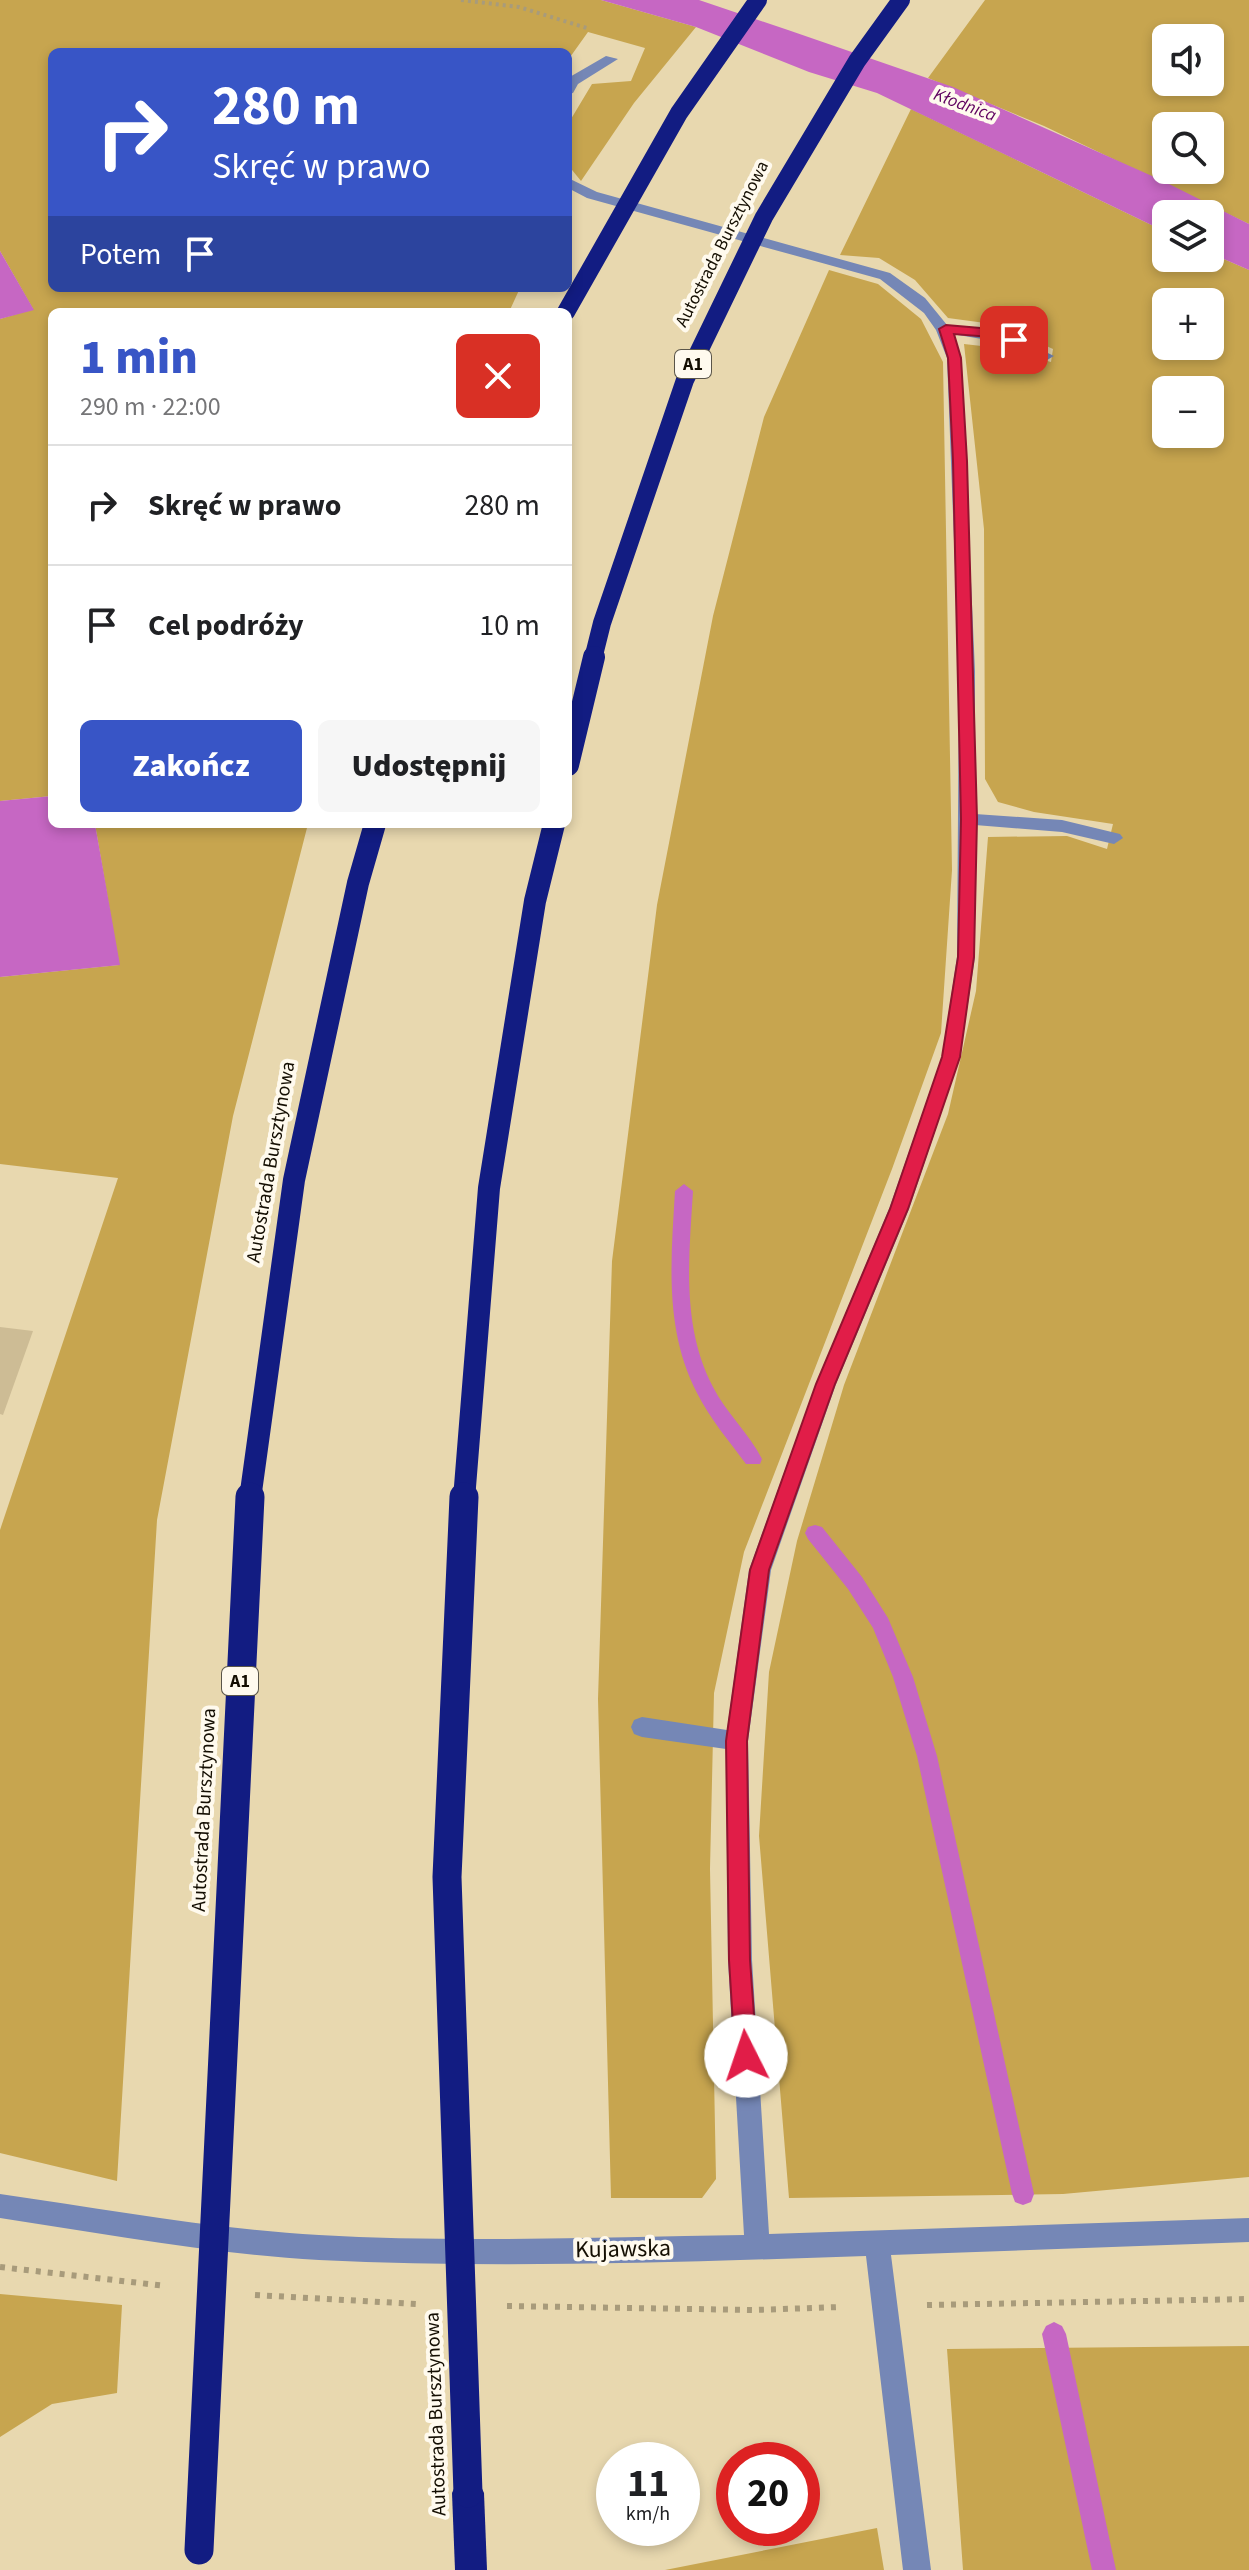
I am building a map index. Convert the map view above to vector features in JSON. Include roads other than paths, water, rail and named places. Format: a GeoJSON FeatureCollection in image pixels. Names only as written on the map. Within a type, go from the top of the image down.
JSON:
{"type":"FeatureCollection","features":[{"type":"Feature","properties":{"kind":"highway"},"geometry":{"type":"LineString","coordinates":[[568,308],[636,184],[714,56],[758,0]]}},
{"type":"Feature","properties":{"kind":"highway","name":"Autostrada Bursztynowa"},"geometry":{"type":"LineString","coordinates":[[572,748],[602,623],[685,380],[764,217],[857,61],[901,0]]}},
{"type":"Feature","properties":{"kind":"highway","name":"Autostrada Bursztynowa"},"geometry":{"type":"LineString","coordinates":[[199,2563],[247,1522],[294,1180],[354,897],[374,828]]}},
{"type":"Feature","properties":{"kind":"highway","name":"Autostrada Bursztynowa"},"geometry":{"type":"LineString","coordinates":[[471,2570],[447,1877],[461,1533],[489,1188],[535,901],[553,828]]}},
{"type":"Feature","properties":{"kind":"street"},"geometry":{"type":"LineString","coordinates":[[572,83],[611,59]]}},
{"type":"Feature","properties":{"kind":"street"},"geometry":{"type":"LineString","coordinates":[[572,184],[592,195],[885,276],[918,297],[946,329],[954,358],[959,431],[969,819],[966,957],[951,1057],[899,1209],[826,1384],[760,1570],[737,1741],[740,1960],[757,2247]]}},
{"type":"Feature","properties":{"kind":"street"},"geometry":{"type":"LineString","coordinates":[[946,329],[992,333],[1047,356]]}},
{"type":"Feature","properties":{"kind":"street"},"geometry":{"type":"LineString","coordinates":[[969,819],[1062,826],[1114,838]]}},
{"type":"Feature","properties":{"kind":"street"},"geometry":{"type":"LineString","coordinates":[[642,1727],[737,1741]]}},
{"type":"Feature","properties":{"kind":"street","name":"Kujawska"},"geometry":{"type":"LineString","coordinates":[[0,2206],[185,2233],[316,2247],[446,2252],[877,2244],[1249,2230]]}},
{"type":"Feature","properties":{"kind":"street"},"geometry":{"type":"LineString","coordinates":[[877,2244],[917,2570]]}},
{"type":"Feature","properties":{"kind":"water","name":"Kłodnica"},"geometry":{"type":"Polygon","coordinates":[[[601,0],[699,0],[953,87],[1152,176],[1152,184],[1169,184],[1201,200],[1152,200],[1152,225],[877,93],[809,72],[696,27],[601,0]]]}},
{"type":"Feature","properties":{"kind":"water"},"geometry":{"type":"Polygon","coordinates":[[[1224,212],[1249,224],[1249,270],[1224,259],[1224,212]]]}},
{"type":"Feature","properties":{"kind":"water"},"geometry":{"type":"Polygon","coordinates":[[[0,251],[34,310],[0,319],[0,251]]]}},
{"type":"Feature","properties":{"kind":"water"},"geometry":{"type":"Polygon","coordinates":[[[48,796],[48,828],[96,828],[120,965],[0,977],[0,801],[48,796]]]}},
{"type":"Feature","properties":{"kind":"waterway"},"geometry":{"type":"LineString","coordinates":[[684,1191],[680,1292],[686,1341],[709,1398],[753,1459]]}},
{"type":"Feature","properties":{"kind":"waterway"},"geometry":{"type":"LineString","coordinates":[[815,1533],[855,1583],[881,1624],[903,1677],[927,1756],[1023,2194]]}},
{"type":"Feature","properties":{"kind":"waterway"},"geometry":{"type":"LineString","coordinates":[[1054,2334],[1104,2570]]}}]}
